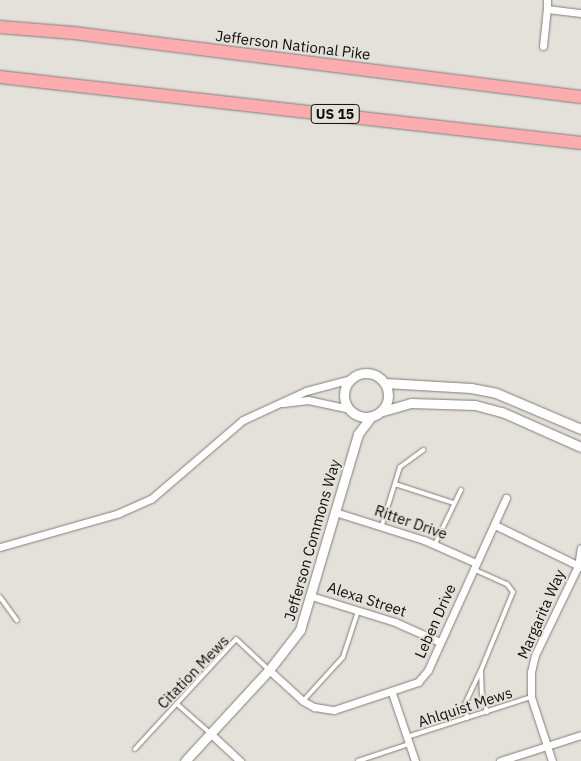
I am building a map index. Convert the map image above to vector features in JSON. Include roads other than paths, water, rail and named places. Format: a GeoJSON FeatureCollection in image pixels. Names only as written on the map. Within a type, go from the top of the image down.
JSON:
{"type":"FeatureCollection","features":[{"type":"Feature","properties":{"kind":"highway"},"geometry":{"type":"LineString","coordinates":[[0,21],[74,33]]}},
{"type":"Feature","properties":{"kind":"highway","name":"Jefferson National Pike"},"geometry":{"type":"LineString","coordinates":[[0,27],[74,33],[581,97]]}},
{"type":"Feature","properties":{"kind":"highway","name":"US 15"},"geometry":{"type":"LineString","coordinates":[[0,77],[577,143]]}},
{"type":"Feature","properties":{"kind":"highway"},"geometry":{"type":"LineString","coordinates":[[490,86],[581,92]]}},
{"type":"Feature","properties":{"kind":"street"},"geometry":{"type":"LineString","coordinates":[[543,46],[547,0]]}},
{"type":"Feature","properties":{"kind":"street"},"geometry":{"type":"LineString","coordinates":[[547,9],[581,13]]}},
{"type":"Feature","properties":{"kind":"street"},"geometry":{"type":"LineString","coordinates":[[0,547],[120,513],[151,499],[243,420],[306,391],[371,373],[385,383],[471,388],[496,393],[581,429]]}},
{"type":"Feature","properties":{"kind":"street"},"geometry":{"type":"LineString","coordinates":[[347,408],[344,389],[351,379]]}},
{"type":"Feature","properties":{"kind":"street"},"geometry":{"type":"LineString","coordinates":[[382,411],[389,398],[385,383]]}},
{"type":"Feature","properties":{"kind":"street"},"geometry":{"type":"LineString","coordinates":[[273,405],[308,400],[347,408],[354,414],[370,418],[382,411],[411,403],[475,405],[502,412],[581,447]]}},
{"type":"Feature","properties":{"kind":"street","name":"Jefferson Commons Way"},"geometry":{"type":"LineString","coordinates":[[354,414],[358,434]]}},
{"type":"Feature","properties":{"kind":"street","name":"Jefferson Commons Way"},"geometry":{"type":"LineString","coordinates":[[185,761],[269,670],[297,636],[312,596],[358,434],[370,418]]}},
{"type":"Feature","properties":{"kind":"street","name":"Leben Drive"},"geometry":{"type":"LineString","coordinates":[[269,670],[303,701],[314,707],[334,710],[410,686],[425,674],[506,498]]}},
{"type":"Feature","properties":{"kind":"street","name":"Ritter Drive"},"geometry":{"type":"LineString","coordinates":[[335,512],[382,525],[435,544],[475,566]]}},
{"type":"Feature","properties":{"kind":"street"},"geometry":{"type":"LineString","coordinates":[[495,525],[580,565]]}},
{"type":"Feature","properties":{"kind":"street","name":"Margarita Way"},"geometry":{"type":"LineString","coordinates":[[552,761],[529,687],[535,655],[580,565],[581,548]]}},
{"type":"Feature","properties":{"kind":"street","name":"Alexa Street"},"geometry":{"type":"LineString","coordinates":[[312,596],[401,624],[440,642]]}},
{"type":"Feature","properties":{"kind":"street"},"geometry":{"type":"LineString","coordinates":[[392,693],[415,761]]}},
{"type":"Feature","properties":{"kind":"street"},"geometry":{"type":"LineString","coordinates":[[211,734],[240,761]]}},
{"type":"Feature","properties":{"kind":"street"},"geometry":{"type":"LineString","coordinates":[[500,761],[581,735]]}},
{"type":"Feature","properties":{"kind":"lane"},"geometry":{"type":"LineString","coordinates":[[382,525],[400,467],[423,450]]}},
{"type":"Feature","properties":{"kind":"lane"},"geometry":{"type":"LineString","coordinates":[[395,484],[454,503]]}},
{"type":"Feature","properties":{"kind":"lane"},"geometry":{"type":"LineString","coordinates":[[435,544],[461,490]]}},
{"type":"Feature","properties":{"kind":"lane"},"geometry":{"type":"LineString","coordinates":[[467,718],[465,704],[513,592],[507,584],[475,566]]}},
{"type":"Feature","properties":{"kind":"lane"},"geometry":{"type":"LineString","coordinates":[[0,597],[17,620]]}},
{"type":"Feature","properties":{"kind":"lane"},"geometry":{"type":"LineString","coordinates":[[303,701],[343,657],[358,611]]}},
{"type":"Feature","properties":{"kind":"lane","name":"Citation Mews"},"geometry":{"type":"LineString","coordinates":[[135,749],[236,639],[269,670]]}},
{"type":"Feature","properties":{"kind":"lane"},"geometry":{"type":"LineString","coordinates":[[481,670],[482,695],[487,712]]}},
{"type":"Feature","properties":{"kind":"lane","name":"Ahlquist Mews"},"geometry":{"type":"LineString","coordinates":[[358,761],[467,718],[531,697]]}},
{"type":"Feature","properties":{"kind":"lane"},"geometry":{"type":"LineString","coordinates":[[177,704],[211,734]]}}]}
